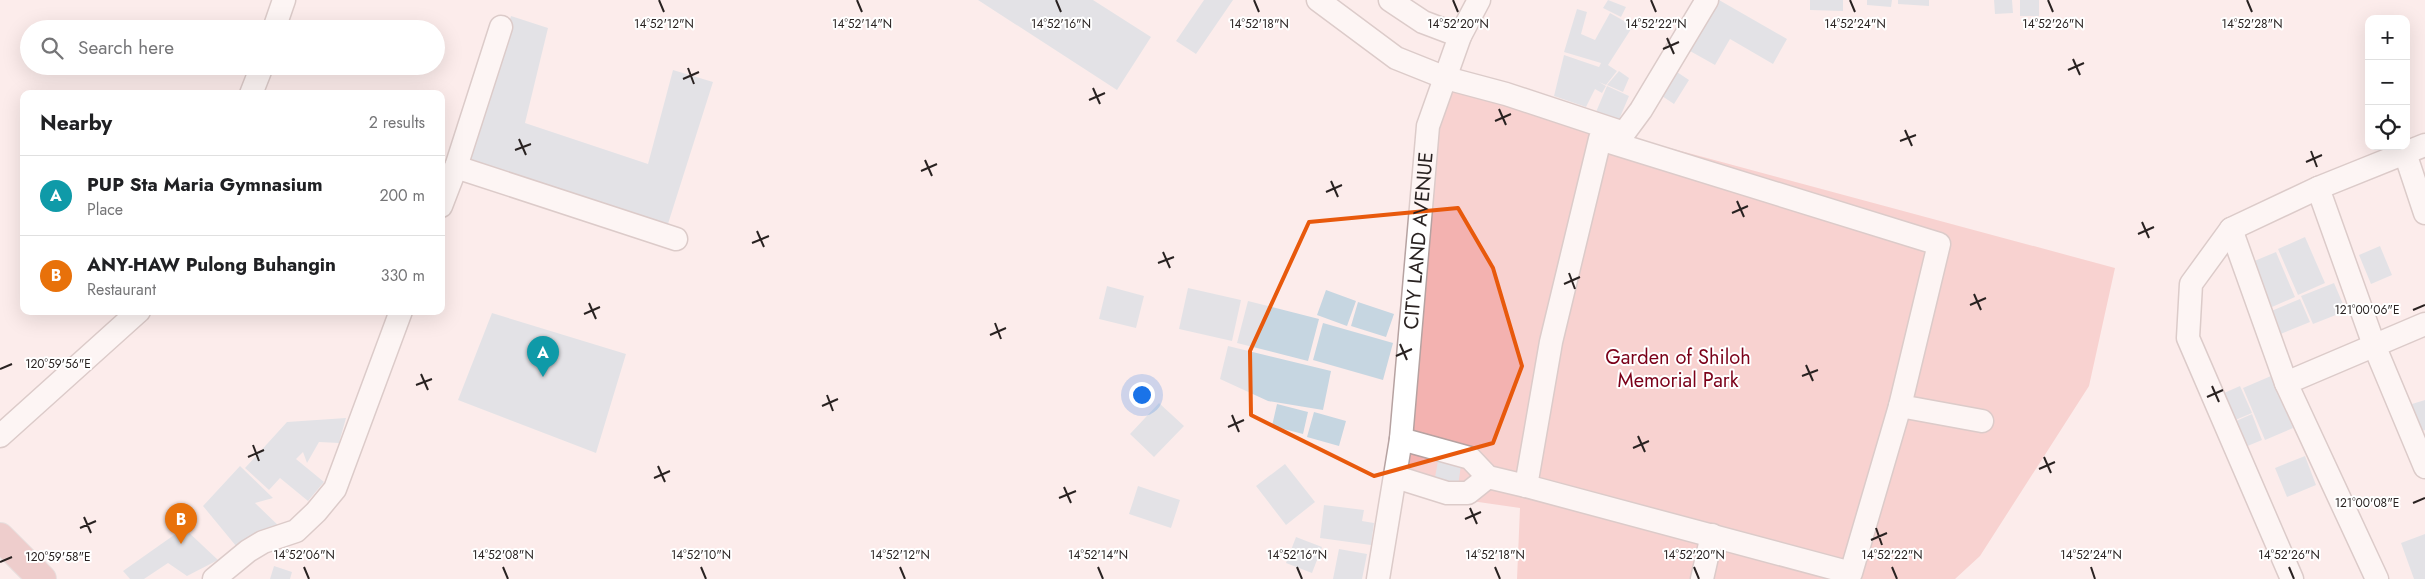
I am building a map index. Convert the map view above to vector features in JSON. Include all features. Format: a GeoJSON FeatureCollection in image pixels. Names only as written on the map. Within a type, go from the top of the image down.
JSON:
{"type":"FeatureCollection","features":[{"type":"Feature","properties":{"kind":"main road"},"geometry":{"type":"LineString","coordinates":[[0,537],[42,579]]}},
{"type":"Feature","properties":{"kind":"street"},"geometry":{"type":"LineString","coordinates":[[277,20],[284,0]]}},
{"type":"Feature","properties":{"kind":"street"},"geometry":{"type":"LineString","coordinates":[[1318,0],[1396,58],[1446,78],[1506,94],[1624,133],[1641,110],[1707,0]]}},
{"type":"Feature","properties":{"kind":"street","name":"CITY LAND AVENUE"},"geometry":{"type":"LineString","coordinates":[[1378,579],[1401,439],[1428,126],[1460,36],[1479,0]]}},
{"type":"Feature","properties":{"kind":"street"},"geometry":{"type":"LineString","coordinates":[[1402,4],[1422,22],[1460,36]]}},
{"type":"Feature","properties":{"kind":"street"},"geometry":{"type":"LineString","coordinates":[[445,196],[501,27]]}},
{"type":"Feature","properties":{"kind":"street"},"geometry":{"type":"LineString","coordinates":[[253,90],[258,75]]}},
{"type":"Feature","properties":{"kind":"street"},"geometry":{"type":"LineString","coordinates":[[1401,439],[1470,458],[1488,477],[1851,573],[1900,406],[1939,244],[1600,139],[1551,342],[1526,486]]}},
{"type":"Feature","properties":{"kind":"street"},"geometry":{"type":"LineString","coordinates":[[2292,579],[2188,338],[2191,284],[2231,229],[2318,188],[2415,149],[2425,213]]}},
{"type":"Feature","properties":{"kind":"street"},"geometry":{"type":"LineString","coordinates":[[456,167],[676,239]]}},
{"type":"Feature","properties":{"kind":"street"},"geometry":{"type":"LineString","coordinates":[[2318,188],[2374,345],[2425,468]]}},
{"type":"Feature","properties":{"kind":"street"},"geometry":{"type":"LineString","coordinates":[[2231,229],[2286,384],[2378,579]]}},
{"type":"Feature","properties":{"kind":"street"},"geometry":{"type":"LineString","coordinates":[[0,436],[135,315]]}},
{"type":"Feature","properties":{"kind":"street"},"geometry":{"type":"LineString","coordinates":[[214,579],[262,542],[296,531],[316,512],[335,489],[400,315]]}},
{"type":"Feature","properties":{"kind":"street"},"geometry":{"type":"LineString","coordinates":[[2286,384],[2425,324]]}},
{"type":"Feature","properties":{"kind":"street"},"geometry":{"type":"LineString","coordinates":[[1900,406],[1982,421]]}},
{"type":"Feature","properties":{"kind":"street"},"geometry":{"type":"LineString","coordinates":[[1396,477],[1448,492],[1468,493],[1488,477]]}},
{"type":"Feature","properties":{"kind":"street"},"geometry":{"type":"LineString","coordinates":[[1702,579],[1712,535]]}},
{"type":"Feature","properties":{"kind":"highlighted area"},"geometry":{"type":"Polygon","coordinates":[[[1458,208],[1493,268],[1522,366],[1493,443],[1374,476],[1251,415],[1250,351],[1309,222],[1458,208]]]}},
{"type":"Feature","properties":{"kind":"green space","name":"Garden of Shiloh Memorial Park"},"geometry":{"type":"Polygon","coordinates":[[[1446,78],[1555,117],[2115,268],[2089,386],[1980,556],[1955,579],[1517,579],[1520,508],[1395,490],[1422,142],[1446,78]]]}},
{"type":"Feature","properties":{"kind":"building"},"geometry":{"type":"Polygon","coordinates":[[[978,0],[1093,0],[1151,37],[1117,90],[978,0]]]}},
{"type":"Feature","properties":{"kind":"building"},"geometry":{"type":"Polygon","coordinates":[[[1204,0],[1233,0],[1196,54],[1176,41],[1204,0]]]}},
{"type":"Feature","properties":{"kind":"building"},"geometry":{"type":"Polygon","coordinates":[[[1608,0],[1626,7],[1621,17],[1603,8],[1608,0]]]}},
{"type":"Feature","properties":{"kind":"building"},"geometry":{"type":"Polygon","coordinates":[[[1719,0],[1787,39],[1773,64],[1730,39],[1715,65],[1690,51],[1719,0]]]}},
{"type":"Feature","properties":{"kind":"building"},"geometry":{"type":"Polygon","coordinates":[[[1810,0],[1843,0],[1843,11],[1810,10],[1810,0]]]}},
{"type":"Feature","properties":{"kind":"building"},"geometry":{"type":"Polygon","coordinates":[[[1867,0],[1892,0],[1891,7],[1867,5],[1867,0]]]}},
{"type":"Feature","properties":{"kind":"building"},"geometry":{"type":"Polygon","coordinates":[[[1898,0],[1929,0],[1929,6],[1898,4],[1898,0]]]}},
{"type":"Feature","properties":{"kind":"building"},"geometry":{"type":"Polygon","coordinates":[[[1994,0],[2012,0],[2013,13],[1995,14],[1994,0]]]}},
{"type":"Feature","properties":{"kind":"building"},"geometry":{"type":"Polygon","coordinates":[[[2020,0],[2039,0],[2039,16],[2020,16],[2020,0]]]}},
{"type":"Feature","properties":{"kind":"building"},"geometry":{"type":"Polygon","coordinates":[[[1577,9],[1587,12],[1581,34],[1595,40],[1610,13],[1633,26],[1608,65],[1617,71],[1606,85],[1599,82],[1606,86],[1602,93],[1595,89],[1586,107],[1554,96],[1564,55],[1599,67],[1601,63],[1564,52],[1577,9]]]}},
{"type":"Feature","properties":{"kind":"building"},"geometry":{"type":"Polygon","coordinates":[[[511,16],[548,28],[525,123],[648,164],[673,70],[713,82],[667,227],[466,161],[511,16]]]}},
{"type":"Feature","properties":{"kind":"building"},"geometry":{"type":"Polygon","coordinates":[[[1671,68],[1689,80],[1674,104],[1656,92],[1671,68]]]}},
{"type":"Feature","properties":{"kind":"building"},"geometry":{"type":"Polygon","coordinates":[[[1619,71],[1629,78],[1623,92],[1607,85],[1619,71]]]}},
{"type":"Feature","properties":{"kind":"building"},"geometry":{"type":"Polygon","coordinates":[[[1607,86],[1629,96],[1618,122],[1596,112],[1607,86]]]}},
{"type":"Feature","properties":{"kind":"building"},"geometry":{"type":"Polygon","coordinates":[[[2305,237],[2325,283],[2298,295],[2278,249],[2305,237]]]}},
{"type":"Feature","properties":{"kind":"building"},"geometry":{"type":"Polygon","coordinates":[[[2380,246],[2392,275],[2371,284],[2359,255],[2380,246]]]}},
{"type":"Feature","properties":{"kind":"building"},"geometry":{"type":"Polygon","coordinates":[[[2276,252],[2295,297],[2272,307],[2252,262],[2276,252]]]}},
{"type":"Feature","properties":{"kind":"building"},"geometry":{"type":"Polygon","coordinates":[[[2334,283],[2346,311],[2313,324],[2301,296],[2334,283]]]}},
{"type":"Feature","properties":{"kind":"building"},"geometry":{"type":"Polygon","coordinates":[[[1107,286],[1144,296],[1136,328],[1099,319],[1107,286]]]}},
{"type":"Feature","properties":{"kind":"building"},"geometry":{"type":"Polygon","coordinates":[[[1188,288],[1241,300],[1232,341],[1179,329],[1188,288]]]}},
{"type":"Feature","properties":{"kind":"building"},"geometry":{"type":"Polygon","coordinates":[[[1326,290],[1356,301],[1347,326],[1317,315],[1326,290]]]}},
{"type":"Feature","properties":{"kind":"building"},"geometry":{"type":"Polygon","coordinates":[[[2300,299],[2310,322],[2278,335],[2269,312],[2300,299]]]}},
{"type":"Feature","properties":{"kind":"building"},"geometry":{"type":"Polygon","coordinates":[[[1248,301],[1319,319],[1308,361],[1237,343],[1248,301]]]}},
{"type":"Feature","properties":{"kind":"building"},"geometry":{"type":"Polygon","coordinates":[[[1358,302],[1394,314],[1386,337],[1351,326],[1358,302]]]}},
{"type":"Feature","properties":{"kind":"building"},"geometry":{"type":"Polygon","coordinates":[[[492,313],[626,354],[596,453],[458,400],[492,313]]]}},
{"type":"Feature","properties":{"kind":"building"},"geometry":{"type":"Polygon","coordinates":[[[1323,323],[1393,343],[1383,380],[1313,360],[1323,323]]]}},
{"type":"Feature","properties":{"kind":"building"},"geometry":{"type":"Polygon","coordinates":[[[1228,346],[1331,371],[1323,410],[1268,401],[1220,379],[1228,346]]]}},
{"type":"Feature","properties":{"kind":"building"},"geometry":{"type":"Polygon","coordinates":[[[2271,376],[2293,428],[2265,440],[2243,388],[2271,376]]]}},
{"type":"Feature","properties":{"kind":"building"},"geometry":{"type":"Polygon","coordinates":[[[2240,386],[2252,413],[2226,424],[2215,397],[2240,386]]]}},
{"type":"Feature","properties":{"kind":"building"},"geometry":{"type":"Polygon","coordinates":[[[2425,400],[2425,430],[2422,431],[2412,404],[2425,400]]]}},
{"type":"Feature","properties":{"kind":"building"},"geometry":{"type":"Polygon","coordinates":[[[1159,403],[1184,426],[1154,457],[1130,434],[1159,403]]]}},
{"type":"Feature","properties":{"kind":"building"},"geometry":{"type":"Polygon","coordinates":[[[1277,404],[1308,412],[1303,434],[1272,426],[1277,404]]]}},
{"type":"Feature","properties":{"kind":"building"},"geometry":{"type":"Polygon","coordinates":[[[1314,412],[1346,421],[1339,446],[1307,437],[1314,412]]]}},
{"type":"Feature","properties":{"kind":"building"},"geometry":{"type":"Polygon","coordinates":[[[2252,414],[2262,440],[2238,450],[2227,425],[2252,414]]]}},
{"type":"Feature","properties":{"kind":"building"},"geometry":{"type":"Polygon","coordinates":[[[346,418],[339,443],[319,442],[307,463],[303,452],[296,459],[324,482],[308,501],[280,478],[269,490],[245,468],[287,422],[346,418]]]}},
{"type":"Feature","properties":{"kind":"building"},"geometry":{"type":"Polygon","coordinates":[[[2305,456],[2316,485],[2287,497],[2275,468],[2305,456]]]}},
{"type":"Feature","properties":{"kind":"building"},"geometry":{"type":"Polygon","coordinates":[[[1438,461],[1461,465],[1458,486],[1434,483],[1438,461]]]}},
{"type":"Feature","properties":{"kind":"building"},"geometry":{"type":"Polygon","coordinates":[[[1285,464],[1315,502],[1286,525],[1256,486],[1285,464]]]}},
{"type":"Feature","properties":{"kind":"building"},"geometry":{"type":"Polygon","coordinates":[[[240,466],[273,498],[255,503],[283,530],[241,552],[203,506],[240,466]]]}},
{"type":"Feature","properties":{"kind":"building"},"geometry":{"type":"Polygon","coordinates":[[[1138,486],[1180,500],[1171,528],[1129,514],[1138,486]]]}},
{"type":"Feature","properties":{"kind":"building"},"geometry":{"type":"Polygon","coordinates":[[[1324,505],[1364,510],[1362,521],[1374,523],[1371,545],[1320,538],[1324,505]]]}},
{"type":"Feature","properties":{"kind":"building"},"geometry":{"type":"Polygon","coordinates":[[[184,528],[218,560],[187,576],[168,563],[144,579],[130,579],[123,571],[184,528]]]}},
{"type":"Feature","properties":{"kind":"building"},"geometry":{"type":"Polygon","coordinates":[[[2425,534],[2425,579],[2414,579],[2401,543],[2425,534]]]}},
{"type":"Feature","properties":{"kind":"building"},"geometry":{"type":"Polygon","coordinates":[[[1296,537],[1322,547],[1312,573],[1286,563],[1296,537]]]}},
{"type":"Feature","properties":{"kind":"building"},"geometry":{"type":"Polygon","coordinates":[[[1339,549],[1367,554],[1362,579],[1333,579],[1339,549]]]}},
{"type":"Feature","properties":{"kind":"building"},"geometry":{"type":"Polygon","coordinates":[[[274,566],[292,572],[290,579],[270,579],[274,566]]]}},
{"type":"Feature","properties":{"kind":"place","name":"PUP Sta Maria Gymnasium"},"geometry":{"type":"Point","coordinates":[543,377]}},
{"type":"Feature","properties":{"kind":"place","name":"ANY-HAW Pulong Buhangin"},"geometry":{"type":"Point","coordinates":[181,544]}}]}
